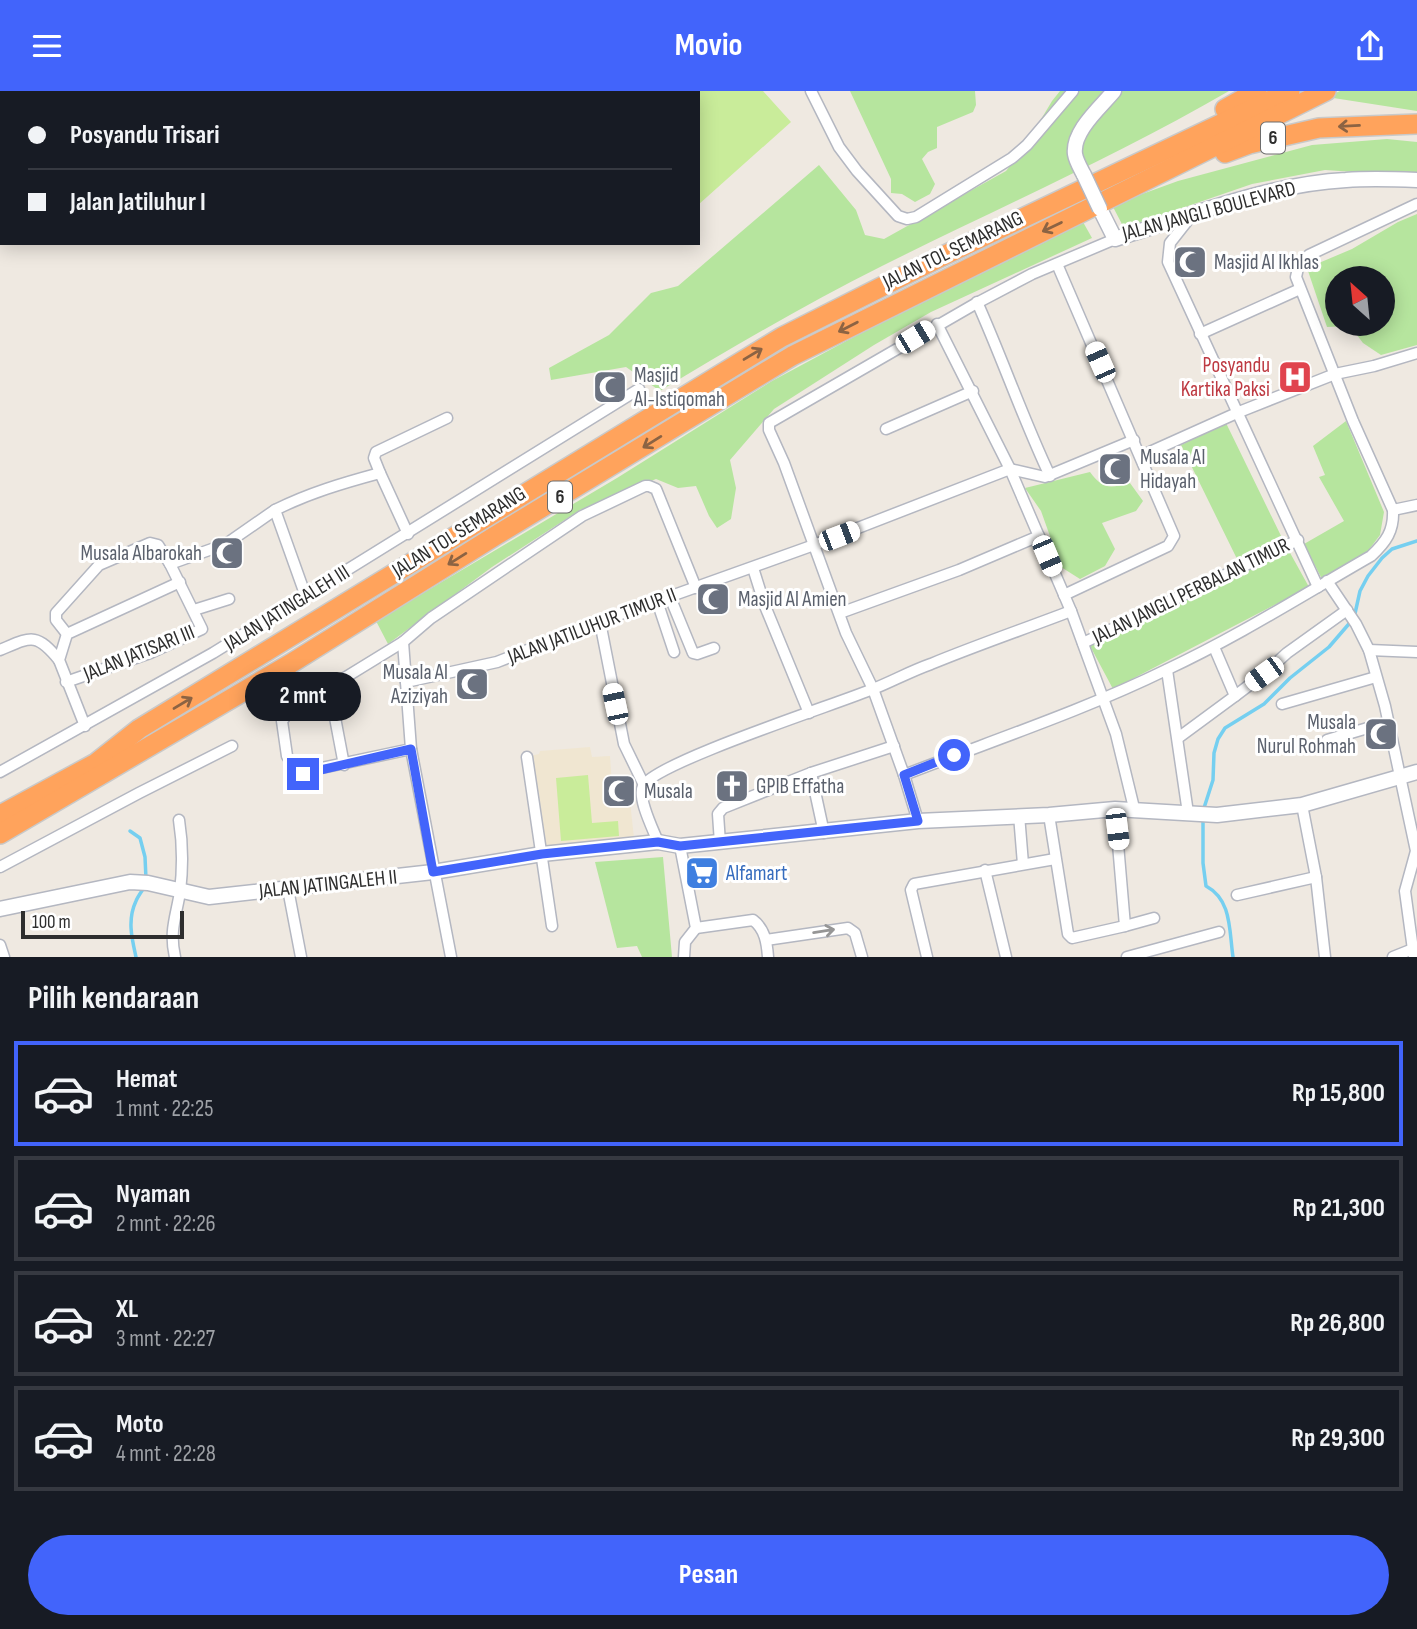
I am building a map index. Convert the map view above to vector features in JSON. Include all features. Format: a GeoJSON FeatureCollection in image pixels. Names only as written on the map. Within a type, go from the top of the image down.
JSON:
{"type":"FeatureCollection","features":[{"type":"Feature","properties":{"kind":"highway","name":"6"},"geometry":{"type":"LineString","coordinates":[[1068,196],[1257,91]]}},
{"type":"Feature","properties":{"kind":"highway","name":"6"},"geometry":{"type":"LineString","coordinates":[[1068,196],[1290,91]]}},
{"type":"Feature","properties":{"kind":"highway","name":"6"},"geometry":{"type":"LineString","coordinates":[[1136,187],[1326,91]]}},
{"type":"Feature","properties":{"kind":"highway","name":"6"},"geometry":{"type":"LineString","coordinates":[[1136,187],[1249,144],[1319,128],[1417,124]]}},
{"type":"Feature","properties":{"kind":"highway","name":"JALAN TOL SEMARANG"},"geometry":{"type":"LineString","coordinates":[[0,834],[290,664],[792,356],[1136,187]]}},
{"type":"Feature","properties":{"kind":"highway","name":"JALAN TOL SEMARANG"},"geometry":{"type":"LineString","coordinates":[[0,815],[96,762],[139,729],[782,337],[1068,196]]}},
{"type":"Feature","properties":{"kind":"highway"},"geometry":{"type":"LineString","coordinates":[[0,800],[139,729]]}},
{"type":"Feature","properties":{"kind":"highway"},"geometry":{"type":"LineString","coordinates":[[0,847],[36,814]]}},
{"type":"Feature","properties":{"kind":"street"},"geometry":{"type":"LineString","coordinates":[[811,91],[839,147],[898,216],[907,219],[916,217],[1013,158],[1073,91]]}},
{"type":"Feature","properties":{"kind":"street","name":"JALAN JANGLI BOULEVARD"},"geometry":{"type":"LineString","coordinates":[[1114,91],[1082,131],[1075,153],[1115,239],[1252,197],[1313,184],[1346,180],[1417,180]]}},
{"type":"Feature","properties":{"kind":"street"},"geometry":{"type":"LineString","coordinates":[[904,775],[1103,698],[1167,670],[1214,647],[1323,584],[1371,556],[1383,545],[1393,523],[1392,510],[1296,277],[1298,268],[1309,254],[1417,204]]}},
{"type":"Feature","properties":{"kind":"street"},"geometry":{"type":"LineString","coordinates":[[1192,215],[1170,243],[1167,255],[1200,334],[1298,540],[1323,584],[1351,617],[1369,650],[1417,851],[1405,891],[1413,953],[1393,957]]}},
{"type":"Feature","properties":{"kind":"street"},"geometry":{"type":"LineString","coordinates":[[918,821],[873,689],[853,651],[769,430],[769,423],[977,302],[1115,239]]}},
{"type":"Feature","properties":{"kind":"street"},"geometry":{"type":"LineString","coordinates":[[1057,264],[1173,531],[1172,543],[1064,595]]}},
{"type":"Feature","properties":{"kind":"street"},"geometry":{"type":"LineString","coordinates":[[1200,334],[1300,289]]}},
{"type":"Feature","properties":{"kind":"street"},"geometry":{"type":"LineString","coordinates":[[977,302],[1050,476]]}},
{"type":"Feature","properties":{"kind":"street","name":"JALAN JANGLI PERBALAN TIMUR"},"geometry":{"type":"LineString","coordinates":[[937,324],[1010,469],[1071,611],[1116,734],[1134,808]]}},
{"type":"Feature","properties":{"kind":"street"},"geometry":{"type":"LineString","coordinates":[[1141,456],[1239,412],[1335,375],[1417,353]]}},
{"type":"Feature","properties":{"kind":"street","name":"JALAN JATINGALEH III"},"geometry":{"type":"LineString","coordinates":[[0,772],[213,653],[639,389]]}},
{"type":"Feature","properties":{"kind":"street"},"geometry":{"type":"LineString","coordinates":[[886,429],[973,391]]}},
{"type":"Feature","properties":{"kind":"street"},"geometry":{"type":"LineString","coordinates":[[408,534],[374,458],[376,452],[447,418]]}},
{"type":"Feature","properties":{"kind":"street"},"geometry":{"type":"LineString","coordinates":[[1010,469],[1039,477],[1050,476],[1134,440]]}},
{"type":"Feature","properties":{"kind":"street","name":"JALAN JATILUHUR TIMUR II"},"geometry":{"type":"LineString","coordinates":[[406,682],[497,663],[1010,469]]}},
{"type":"Feature","properties":{"kind":"street"},"geometry":{"type":"LineString","coordinates":[[170,564],[226,544],[275,510],[328,486],[380,473]]}},
{"type":"Feature","properties":{"kind":"street"},"geometry":{"type":"LineString","coordinates":[[411,749],[303,774],[295,770],[287,756],[282,726],[285,717],[329,686],[403,642],[431,618],[582,516],[645,486],[653,487],[658,493],[696,587]]}},
{"type":"Feature","properties":{"kind":"street"},"geometry":{"type":"LineString","coordinates":[[1392,510],[1417,505]]}},
{"type":"Feature","properties":{"kind":"street"},"geometry":{"type":"LineString","coordinates":[[275,510],[305,594]]}},
{"type":"Feature","properties":{"kind":"street"},"geometry":{"type":"LineString","coordinates":[[840,614],[959,570],[1039,536]]}},
{"type":"Feature","properties":{"kind":"street","name":"JALAN JANGLI PERBALAN TIMUR"},"geometry":{"type":"LineString","coordinates":[[1083,643],[1298,540]]}},
{"type":"Feature","properties":{"kind":"street","name":"JALAN JATISARI III"},"geometry":{"type":"LineString","coordinates":[[66,682],[150,653],[201,631],[202,627],[194,610],[158,545],[150,543],[99,565],[56,613],[56,620],[67,634],[59,660],[66,682],[85,726]]}},
{"type":"Feature","properties":{"kind":"street"},"geometry":{"type":"LineString","coordinates":[[753,568],[765,606],[810,713]]}},
{"type":"Feature","properties":{"kind":"street"},"geometry":{"type":"LineString","coordinates":[[67,634],[180,582]]}},
{"type":"Feature","properties":{"kind":"street"},"geometry":{"type":"LineString","coordinates":[[670,597],[693,653],[714,648]]}},
{"type":"Feature","properties":{"kind":"street"},"geometry":{"type":"LineString","coordinates":[[194,610],[229,599]]}},
{"type":"Feature","properties":{"kind":"street"},"geometry":{"type":"LineString","coordinates":[[657,601],[674,652]]}},
{"type":"Feature","properties":{"kind":"street"},"geometry":{"type":"LineString","coordinates":[[644,785],[657,774],[704,753],[1071,611]]}},
{"type":"Feature","properties":{"kind":"street"},"geometry":{"type":"LineString","coordinates":[[1178,738],[1264,674],[1286,653],[1351,617]]}},
{"type":"Feature","properties":{"kind":"street"},"geometry":{"type":"LineString","coordinates":[[600,622],[624,744],[644,785],[642,800],[658,842]]}},
{"type":"Feature","properties":{"kind":"street"},"geometry":{"type":"LineString","coordinates":[[0,650],[37,639],[46,644],[59,660]]}},
{"type":"Feature","properties":{"kind":"street"},"geometry":{"type":"LineString","coordinates":[[403,642],[411,749],[451,957]]}},
{"type":"Feature","properties":{"kind":"street"},"geometry":{"type":"LineString","coordinates":[[1214,647],[1235,695]]}},
{"type":"Feature","properties":{"kind":"street"},"geometry":{"type":"LineString","coordinates":[[1369,650],[1417,652]]}},
{"type":"Feature","properties":{"kind":"street"},"geometry":{"type":"LineString","coordinates":[[1167,670],[1178,738],[1198,813]]}},
{"type":"Feature","properties":{"kind":"street"},"geometry":{"type":"LineString","coordinates":[[1282,704],[1376,677]]}},
{"type":"Feature","properties":{"kind":"street"},"geometry":{"type":"LineString","coordinates":[[329,686],[344,765]]}},
{"type":"Feature","properties":{"kind":"street"},"geometry":{"type":"LineString","coordinates":[[1327,740],[1388,722]]}},
{"type":"Feature","properties":{"kind":"street"},"geometry":{"type":"LineString","coordinates":[[0,867],[232,746]]}},
{"type":"Feature","properties":{"kind":"street"},"geometry":{"type":"LineString","coordinates":[[720,843],[718,814],[721,809],[811,773],[894,746]]}},
{"type":"Feature","properties":{"kind":"street"},"geometry":{"type":"LineString","coordinates":[[527,757],[552,926]]}},
{"type":"Feature","properties":{"kind":"street","name":"JALAN JATINGALEH II"},"geometry":{"type":"LineString","coordinates":[[0,909],[130,883],[144,883],[209,897],[433,872],[542,854],[658,842],[680,846],[720,843],[918,821],[1134,808],[1217,815],[1302,805],[1417,772]]}},
{"type":"Feature","properties":{"kind":"street"},"geometry":{"type":"LineString","coordinates":[[811,773],[824,833]]}},
{"type":"Feature","properties":{"kind":"street"},"geometry":{"type":"LineString","coordinates":[[1302,805],[1316,877],[1325,957]]}},
{"type":"Feature","properties":{"kind":"street"},"geometry":{"type":"LineString","coordinates":[[1115,809],[1125,926]]}},
{"type":"Feature","properties":{"kind":"street"},"geometry":{"type":"LineString","coordinates":[[1019,815],[1023,864]]}},
{"type":"Feature","properties":{"kind":"street"},"geometry":{"type":"LineString","coordinates":[[1049,815],[1069,936],[1072,938],[1154,918]]}},
{"type":"Feature","properties":{"kind":"street"},"geometry":{"type":"LineString","coordinates":[[174,957],[171,932],[180,891],[183,847],[178,820]]}},
{"type":"Feature","properties":{"kind":"street"},"geometry":{"type":"LineString","coordinates":[[680,846],[696,928]]}},
{"type":"Feature","properties":{"kind":"street"},"geometry":{"type":"LineString","coordinates":[[927,957],[912,887],[916,882],[1055,859]]}},
{"type":"Feature","properties":{"kind":"street"},"geometry":{"type":"LineString","coordinates":[[985,870],[1006,957]]}},
{"type":"Feature","properties":{"kind":"street"},"geometry":{"type":"LineString","coordinates":[[1237,895],[1316,877]]}},
{"type":"Feature","properties":{"kind":"street"},"geometry":{"type":"LineString","coordinates":[[288,889],[301,957]]}},
{"type":"Feature","properties":{"kind":"street"},"geometry":{"type":"LineString","coordinates":[[1405,891],[1417,889]]}},
{"type":"Feature","properties":{"kind":"street"},"geometry":{"type":"LineString","coordinates":[[684,957],[685,942],[696,928],[753,920],[766,940],[768,957]]}},
{"type":"Feature","properties":{"kind":"street"},"geometry":{"type":"LineString","coordinates":[[766,940],[848,928],[855,933],[862,957]]}},
{"type":"Feature","properties":{"kind":"street"},"geometry":{"type":"LineString","coordinates":[[1128,957],[1219,932]]}},
{"type":"Feature","properties":{"kind":"street"},"geometry":{"type":"LineString","coordinates":[[0,946],[4,957]]}},
{"type":"Feature","properties":{"kind":"shaded area"},"geometry":{"type":"Polygon","coordinates":[[[590,747],[592,757],[610,756],[612,784],[628,783],[634,838],[543,848],[530,756],[539,754],[540,751],[590,747]]]}},
{"type":"Feature","properties":{"kind":"green space"},"geometry":{"type":"Polygon","coordinates":[[[700,91],[763,91],[791,122],[700,203],[700,91]]]}},
{"type":"Feature","properties":{"kind":"green space"},"geometry":{"type":"Polygon","coordinates":[[[850,91],[975,91],[976,105],[973,112],[937,127],[937,148],[922,159],[935,184],[930,194],[915,202],[902,194],[891,193],[891,179],[850,91]]]}},
{"type":"Feature","properties":{"kind":"green space"},"geometry":{"type":"Polygon","coordinates":[[[1060,91],[1229,91],[1101,160],[854,280],[660,391],[626,367],[551,380],[549,368],[609,335],[651,293],[678,286],[819,165],[856,210],[865,235],[884,239],[1006,171],[1060,91]]]}},
{"type":"Feature","properties":{"kind":"green space"},"geometry":{"type":"Polygon","coordinates":[[[1340,91],[1417,91],[1417,111],[1327,97],[1340,91]]]}},
{"type":"Feature","properties":{"kind":"green space"},"geometry":{"type":"Polygon","coordinates":[[[1387,139],[1417,142],[1417,176],[1325,170],[1252,184],[1124,228],[1112,205],[1178,181],[1312,145],[1387,139]]]}},
{"type":"Feature","properties":{"kind":"green space"},"geometry":{"type":"Polygon","coordinates":[[[1417,214],[1417,345],[1381,355],[1358,336],[1395,336],[1395,266],[1325,266],[1325,321],[1307,268],[1352,249],[1417,214]]]}},
{"type":"Feature","properties":{"kind":"green space"},"geometry":{"type":"Polygon","coordinates":[[[1083,222],[1092,238],[931,312],[774,409],[730,460],[736,488],[731,519],[717,528],[696,486],[678,488],[656,479],[580,510],[492,567],[388,644],[376,621],[617,478],[772,381],[891,317],[1083,222]]]}},
{"type":"Feature","properties":{"kind":"green space"},"geometry":{"type":"Polygon","coordinates":[[[1346,421],[1384,512],[1380,535],[1368,551],[1322,579],[1304,544],[1344,521],[1319,477],[1325,475],[1313,446],[1346,421]]]}},
{"type":"Feature","properties":{"kind":"green space"},"geometry":{"type":"Polygon","coordinates":[[[1226,423],[1309,587],[1113,689],[1089,644],[1240,565],[1181,445],[1226,423]]]}},
{"type":"Feature","properties":{"kind":"green space"},"geometry":{"type":"Polygon","coordinates":[[[1090,472],[1103,485],[1130,483],[1143,501],[1136,511],[1102,523],[1115,549],[1105,566],[1080,579],[1061,567],[1041,511],[1025,488],[1090,472]]]}},
{"type":"Feature","properties":{"kind":"green space"},"geometry":{"type":"Polygon","coordinates":[[[588,775],[592,823],[618,821],[619,836],[561,841],[556,778],[588,775]]]}},
{"type":"Feature","properties":{"kind":"green space"},"geometry":{"type":"Polygon","coordinates":[[[663,857],[672,957],[642,957],[637,946],[617,948],[595,862],[663,857]]]}},
{"type":"Feature","properties":{"kind":"waterway"},"geometry":{"type":"LineString","coordinates":[[1203,811],[1213,780],[1214,753],[1225,728],[1264,704],[1290,678],[1329,647],[1354,618],[1360,591],[1382,558],[1392,549],[1417,541]]}},
{"type":"Feature","properties":{"kind":"waterway"},"geometry":{"type":"LineString","coordinates":[[1203,819],[1206,886],[1221,899],[1225,907],[1233,957]]}},
{"type":"Feature","properties":{"kind":"waterway"},"geometry":{"type":"LineString","coordinates":[[130,831],[140,838],[145,857],[146,879]]}},
{"type":"Feature","properties":{"kind":"waterway"},"geometry":{"type":"LineString","coordinates":[[136,957],[131,929],[132,915],[145,886]]}},
{"type":"Feature","properties":{"kind":"place","name":"Masjid Al Ikhlas"},"geometry":{"type":"Point","coordinates":[1190,262]}},
{"type":"Feature","properties":{"kind":"place","name":"Posyandu Kartika Paksi"},"geometry":{"type":"Point","coordinates":[1295,377]}},
{"type":"Feature","properties":{"kind":"place","name":"Masjid Al-Istiqomah"},"geometry":{"type":"Point","coordinates":[610,387]}},
{"type":"Feature","properties":{"kind":"place","name":"Musala Al Hidayah"},"geometry":{"type":"Point","coordinates":[1115,469]}},
{"type":"Feature","properties":{"kind":"place","name":"Musala Albarokah"},"geometry":{"type":"Point","coordinates":[227,553]}},
{"type":"Feature","properties":{"kind":"place","name":"Masjid Al Amien"},"geometry":{"type":"Point","coordinates":[713,599]}},
{"type":"Feature","properties":{"kind":"place","name":"Musala Al Aziziyah"},"geometry":{"type":"Point","coordinates":[472,684]}},
{"type":"Feature","properties":{"kind":"place","name":"Musala Nurul Rohmah"},"geometry":{"type":"Point","coordinates":[1381,734]}},
{"type":"Feature","properties":{"kind":"place","name":"GPIB Effatha"},"geometry":{"type":"Point","coordinates":[732,786]}},
{"type":"Feature","properties":{"kind":"place","name":"Musala"},"geometry":{"type":"Point","coordinates":[619,791]}},
{"type":"Feature","properties":{"kind":"place","name":"Alfamart"},"geometry":{"type":"Point","coordinates":[702,873]}},
{"type":"Feature","properties":{"kind":"route"},"geometry":{"type":"LineString","coordinates":[[303,774],[411,749],[433,872],[542,854],[658,842],[680,846],[824,833],[918,821],[904,775],[954,755]]}}]}
